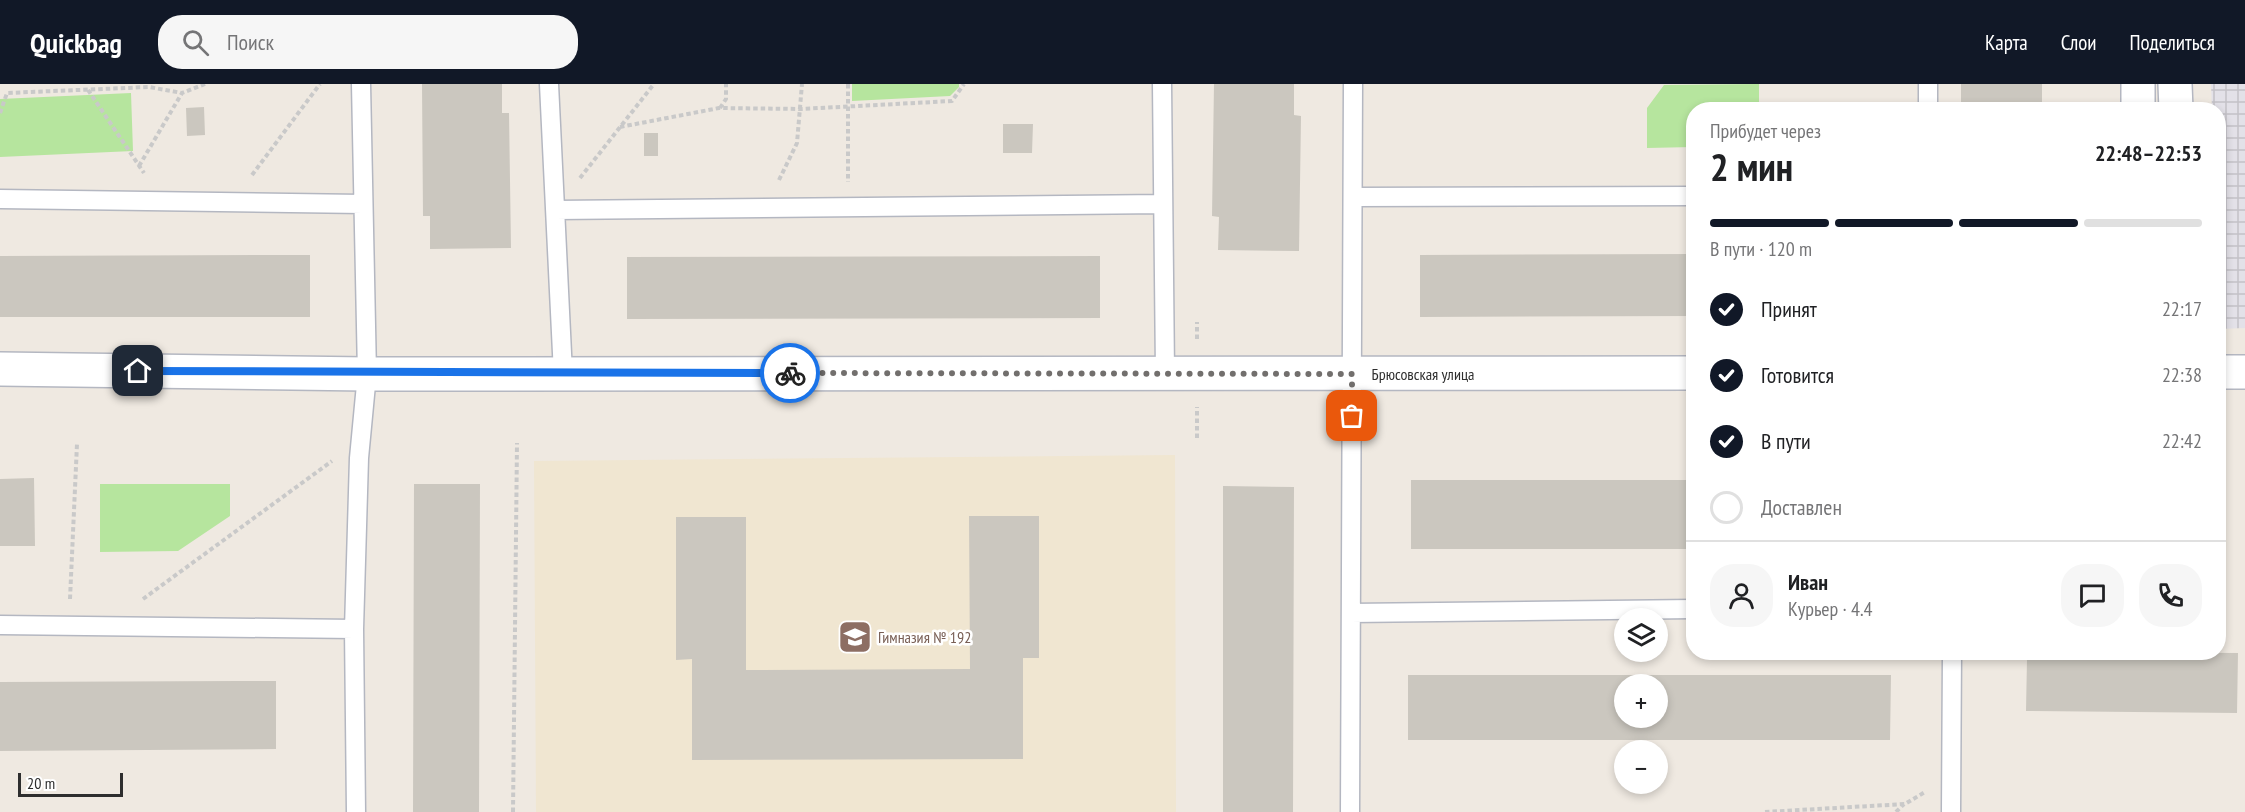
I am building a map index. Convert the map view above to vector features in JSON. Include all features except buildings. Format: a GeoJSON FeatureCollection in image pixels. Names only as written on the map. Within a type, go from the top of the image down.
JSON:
{"type":"FeatureCollection","features":[{"type":"Feature","properties":{"kind":"street"},"geometry":{"type":"LineString","coordinates":[[2138,84],[2138,102]]}},
{"type":"Feature","properties":{"kind":"street"},"geometry":{"type":"LineString","coordinates":[[2175,84],[2176,102]]}},
{"type":"Feature","properties":{"kind":"street","name":"Брюсовская улица"},"geometry":{"type":"LineString","coordinates":[[0,369],[367,374],[1686,373]]}},
{"type":"Feature","properties":{"kind":"street"},"geometry":{"type":"LineString","coordinates":[[2226,372],[2245,372]]}},
{"type":"Feature","properties":{"kind":"lane"},"geometry":{"type":"LineString","coordinates":[[356,812],[354,629],[359,458],[367,374],[361,84]]}},
{"type":"Feature","properties":{"kind":"lane"},"geometry":{"type":"LineString","coordinates":[[549,84],[563,374]]}},
{"type":"Feature","properties":{"kind":"lane"},"geometry":{"type":"LineString","coordinates":[[1162,84],[1165,373]]}},
{"type":"Feature","properties":{"kind":"lane"},"geometry":{"type":"LineString","coordinates":[[1350,812],[1353,84]]}},
{"type":"Feature","properties":{"kind":"lane"},"geometry":{"type":"LineString","coordinates":[[1928,84],[1928,102]]}},
{"type":"Feature","properties":{"kind":"lane"},"geometry":{"type":"LineString","coordinates":[[1353,197],[1686,196]]}},
{"type":"Feature","properties":{"kind":"lane"},"geometry":{"type":"LineString","coordinates":[[0,199],[363,204]]}},
{"type":"Feature","properties":{"kind":"lane"},"geometry":{"type":"LineString","coordinates":[[555,210],[1163,204]]}},
{"type":"Feature","properties":{"kind":"lane"},"geometry":{"type":"LineString","coordinates":[[1351,613],[1686,609]]}},
{"type":"Feature","properties":{"kind":"lane"},"geometry":{"type":"LineString","coordinates":[[0,626],[354,629]]}},
{"type":"Feature","properties":{"kind":"lane"},"geometry":{"type":"LineString","coordinates":[[1951,812],[1952,660]]}},
{"type":"Feature","properties":{"kind":"path"},"geometry":{"type":"LineString","coordinates":[[0,113],[7,93],[149,87],[182,93],[205,84]]}},
{"type":"Feature","properties":{"kind":"path"},"geometry":{"type":"LineString","coordinates":[[232,202],[320,84]]}},
{"type":"Feature","properties":{"kind":"path"},"geometry":{"type":"LineString","coordinates":[[555,210],[654,84]]}},
{"type":"Feature","properties":{"kind":"path"},"geometry":{"type":"LineString","coordinates":[[719,108],[726,99],[726,84]]}},
{"type":"Feature","properties":{"kind":"path"},"geometry":{"type":"LineString","coordinates":[[760,208],[787,168],[797,143],[802,84]]}},
{"type":"Feature","properties":{"kind":"path"},"geometry":{"type":"LineString","coordinates":[[848,84],[848,207]]}},
{"type":"Feature","properties":{"kind":"path"},"geometry":{"type":"LineString","coordinates":[[620,127],[719,108],[801,109],[952,101],[964,84]]}},
{"type":"Feature","properties":{"kind":"path"},"geometry":{"type":"LineString","coordinates":[[88,89],[162,201]]}},
{"type":"Feature","properties":{"kind":"path"},"geometry":{"type":"LineString","coordinates":[[139,166],[182,93]]}},
{"type":"Feature","properties":{"kind":"path"},"geometry":{"type":"LineString","coordinates":[[1197,322],[1197,344]]}},
{"type":"Feature","properties":{"kind":"path"},"geometry":{"type":"LineString","coordinates":[[1197,395],[1197,438]]}},
{"type":"Feature","properties":{"kind":"path"},"geometry":{"type":"LineString","coordinates":[[513,812],[517,443]]}},
{"type":"Feature","properties":{"kind":"path"},"geometry":{"type":"LineString","coordinates":[[69,626],[77,444]]}},
{"type":"Feature","properties":{"kind":"path"},"geometry":{"type":"LineString","coordinates":[[106,627],[332,460]]}},
{"type":"Feature","properties":{"kind":"path"},"geometry":{"type":"LineString","coordinates":[[1896,812],[1951,776]]}},
{"type":"Feature","properties":{"kind":"path"},"geometry":{"type":"LineString","coordinates":[[1765,812],[1905,804]]}},
{"type":"Feature","properties":{"kind":"shaded area"},"geometry":{"type":"Polygon","coordinates":[[[2211,84],[2245,84],[2245,328],[2226,329],[2226,102],[2212,102],[2211,84]]]}},
{"type":"Feature","properties":{"kind":"shaded area","name":"Гимназия № 192"},"geometry":{"type":"Polygon","coordinates":[[[1175,455],[1176,812],[536,812],[534,461],[1175,455]]]}},
{"type":"Feature","properties":{"kind":"green space"},"geometry":{"type":"Polygon","coordinates":[[[852,84],[959,84],[959,87],[950,96],[852,101],[852,84]]]}},
{"type":"Feature","properties":{"kind":"green space"},"geometry":{"type":"Polygon","coordinates":[[[1759,84],[1759,102],[1686,102],[1686,147],[1647,148],[1647,108],[1664,85],[1759,84]]]}},
{"type":"Feature","properties":{"kind":"green space"},"geometry":{"type":"Polygon","coordinates":[[[131,93],[133,151],[0,157],[0,99],[131,93]]]}},
{"type":"Feature","properties":{"kind":"green space"},"geometry":{"type":"Polygon","coordinates":[[[100,484],[230,484],[230,516],[178,551],[100,552],[100,484]]]}},
{"type":"Feature","properties":{"kind":"way so far"},"geometry":{"type":"LineString","coordinates":[[790,373],[1352,374],[1352,416]]}},
{"type":"Feature","properties":{"kind":"place","name":"Гимназия № 192"},"geometry":{"type":"Point","coordinates":[855,637]}},
{"type":"Feature","properties":{"kind":"route"},"geometry":{"type":"LineString","coordinates":[[138,371],[367,374],[790,373]]}}]}
